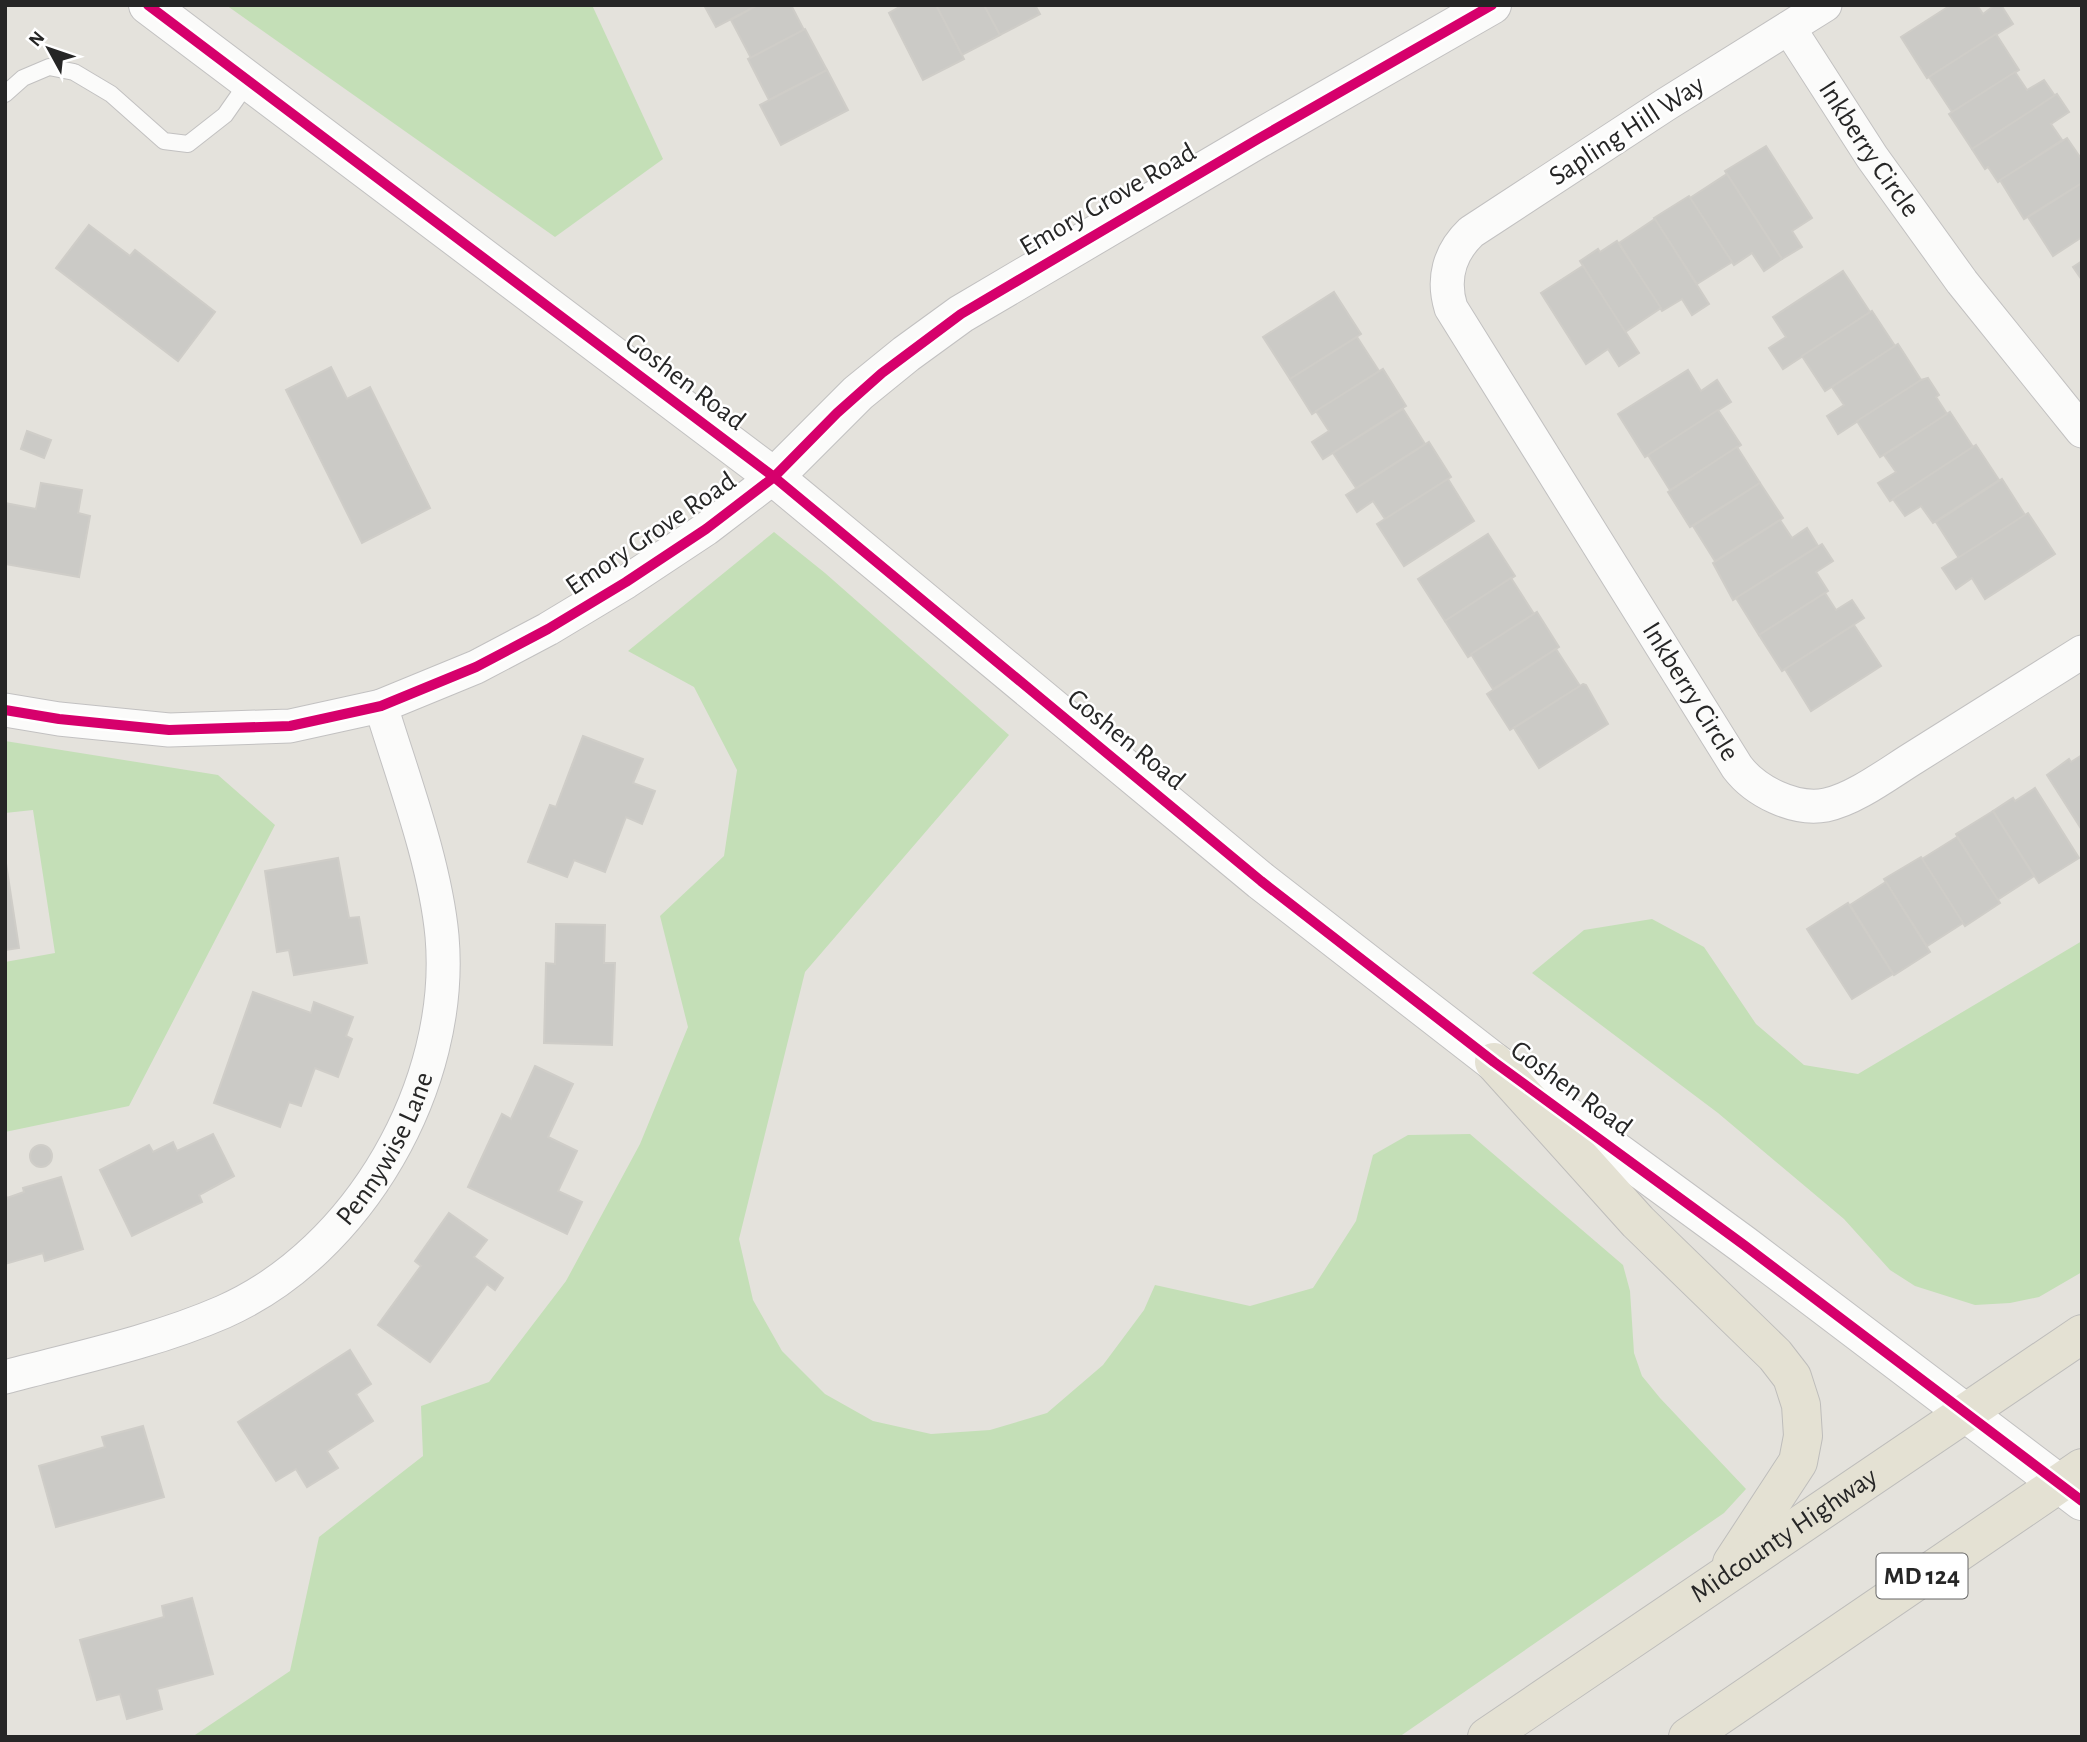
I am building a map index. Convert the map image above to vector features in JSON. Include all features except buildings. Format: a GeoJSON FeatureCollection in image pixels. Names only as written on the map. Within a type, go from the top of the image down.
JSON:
{"type":"FeatureCollection","features":[{"type":"Feature","properties":{"kind":"main road"},"geometry":{"type":"LineString","coordinates":[[1494,1062],[1638,1222],[1775,1355],[1792,1377],[1801,1405],[1803,1436],[1798,1462],[1722,1577]]}},
{"type":"Feature","properties":{"kind":"main road","name":"Midcounty Highway"},"geometry":{"type":"LineString","coordinates":[[1487,1737],[2082,1334]]}},
{"type":"Feature","properties":{"kind":"main road","name":"MD 124"},"geometry":{"type":"LineString","coordinates":[[1688,1737],[2074,1484]]}},
{"type":"Feature","properties":{"kind":"street","name":"Goshen Road"},"geometry":{"type":"LineString","coordinates":[[148,5],[774,477],[1261,881],[1494,1062],[1744,1245],[1965,1412],[2074,1484]]}},
{"type":"Feature","properties":{"kind":"street","name":"Emory Grove Road"},"geometry":{"type":"LineString","coordinates":[[5,710],[59,719],[169,730],[290,726],[382,706],[476,667],[626,582],[706,529],[774,477],[858,393],[961,314],[1492,5]]}},
{"type":"Feature","properties":{"kind":"street","name":"Sapling Hill Way"},"geometry":{"type":"LineString","coordinates":[[1448,273],[1456,250],[1476,227],[1825,5]]}},
{"type":"Feature","properties":{"kind":"street","name":"Inkberry Circle"},"geometry":{"type":"LineString","coordinates":[[1789,28],[1872,157],[1962,282],[2082,431]]}},
{"type":"Feature","properties":{"kind":"street","name":"Inkberry Circle"},"geometry":{"type":"LineString","coordinates":[[1448,273],[1448,298],[1463,328],[1737,767],[1748,781],[1762,790],[1808,805],[1825,805],[1838,801],[1885,776],[2082,652]]}},
{"type":"Feature","properties":{"kind":"street","name":"Pennywise Lane"},"geometry":{"type":"LineString","coordinates":[[5,1377],[174,1330],[223,1312],[261,1292],[324,1241],[372,1185],[395,1146],[419,1093],[430,1059],[444,966],[442,934],[429,866],[382,706]]}},
{"type":"Feature","properties":{"kind":"lane"},"geometry":{"type":"LineString","coordinates":[[5,94],[23,78],[49,67],[74,72],[111,94],[164,141],[188,144],[225,115],[248,82]]}},
{"type":"Feature","properties":{"kind":"green space"},"geometry":{"type":"Polygon","coordinates":[[[226,5],[592,5],[663,159],[555,237],[226,5]]]}},
{"type":"Feature","properties":{"kind":"green space"},"geometry":{"type":"Polygon","coordinates":[[[774,532],[825,573],[1009,735],[805,972],[739,1239],[753,1300],[782,1351],[825,1394],[873,1421],[931,1434],[990,1430],[1047,1413],[1103,1365],[1144,1310],[1155,1285],[1250,1306],[1313,1288],[1356,1221],[1373,1155],[1408,1135],[1470,1134],[1623,1265],[1630,1291],[1634,1353],[1642,1376],[1746,1489],[1724,1513],[1399,1737],[192,1737],[290,1671],[319,1537],[423,1456],[421,1406],[489,1382],[566,1281],[640,1144],[688,1027],[660,916],[724,856],[737,770],[694,687],[628,651],[774,532]]]}},
{"type":"Feature","properties":{"kind":"green space"},"geometry":{"type":"Polygon","coordinates":[[[5,741],[218,775],[275,825],[129,1106],[5,1132],[5,962],[55,953],[33,810],[5,813],[5,741]]]}},
{"type":"Feature","properties":{"kind":"green space"},"geometry":{"type":"Polygon","coordinates":[[[1652,919],[1704,947],[1756,1024],[1804,1065],[1858,1074],[2082,941],[2082,1272],[2039,1297],[2010,1303],[1975,1305],[1915,1286],[1890,1270],[1844,1219],[1718,1113],[1532,973],[1584,930],[1652,919]]]}},
{"type":"Feature","properties":{"kind":"cycle path"},"geometry":{"type":"LineString","coordinates":[[148,5],[774,477],[1261,881],[1494,1062],[1744,1245],[2082,1501]]}},
{"type":"Feature","properties":{"kind":"cycle path"},"geometry":{"type":"LineString","coordinates":[[5,710],[59,719],[169,730],[290,726],[381,706],[476,667],[548,629],[706,529],[774,477],[837,413],[882,373],[961,314],[1492,5]]}}]}
